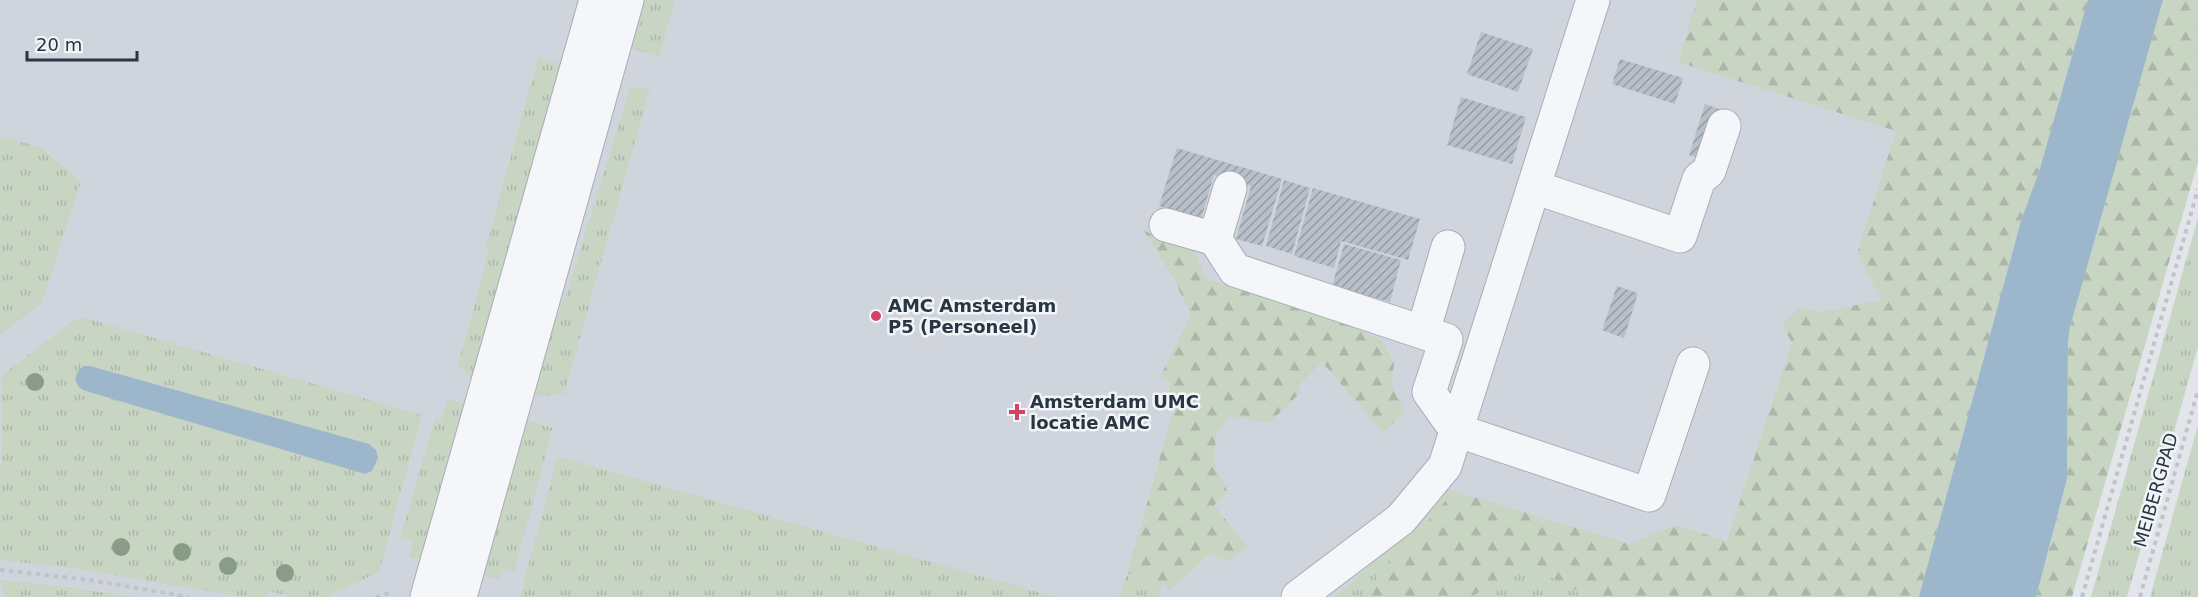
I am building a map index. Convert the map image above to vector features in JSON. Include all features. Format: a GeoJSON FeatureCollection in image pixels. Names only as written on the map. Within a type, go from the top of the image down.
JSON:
{"type":"FeatureCollection","features":[{"type":"Feature","properties":{"kind":"lane"},"geometry":{"type":"LineString","coordinates":[[460,597],[496,411],[596,0]]}},
{"type":"Feature","properties":{"kind":"lane"},"geometry":{"type":"LineString","coordinates":[[427,597],[496,411],[627,0]]}},
{"type":"Feature","properties":{"kind":"lane"},"geometry":{"type":"LineString","coordinates":[[1298,597],[1401,519],[1445,465],[1593,0]]}},
{"type":"Feature","properties":{"kind":"lane"},"geometry":{"type":"LineString","coordinates":[[1534,187],[1680,236],[1698,179],[1709,171],[1724,126]]}},
{"type":"Feature","properties":{"kind":"lane"},"geometry":{"type":"LineString","coordinates":[[1215,239],[1230,188]]}},
{"type":"Feature","properties":{"kind":"lane"},"geometry":{"type":"LineString","coordinates":[[1166,225],[1215,239],[1235,270],[1446,340],[1428,392],[1456,430],[1649,495],[1693,364]]}},
{"type":"Feature","properties":{"kind":"lane"},"geometry":{"type":"LineString","coordinates":[[1423,332],[1448,247]]}},
{"type":"Feature","properties":{"kind":"path"},"geometry":{"type":"LineString","coordinates":[[2082,597],[2198,189]]}},
{"type":"Feature","properties":{"kind":"path","name":"MEIBERGPAD"},"geometry":{"type":"LineString","coordinates":[[2140,597],[2198,390]]}},
{"type":"Feature","properties":{"kind":"path"},"geometry":{"type":"LineString","coordinates":[[0,570],[89,580],[189,597]]}},
{"type":"Feature","properties":{"kind":"shaded area","name":"Amsterdam UMC locatie AMC"},"geometry":{"type":"Polygon","coordinates":[[[0,0],[2149,0],[1982,597],[0,597],[0,0]]]}},
{"type":"Feature","properties":{"kind":"green space"},"geometry":{"type":"Polygon","coordinates":[[[643,0],[675,0],[659,57],[622,46],[643,0]]]}},
{"type":"Feature","properties":{"kind":"green space"},"geometry":{"type":"Polygon","coordinates":[[[1697,0],[2088,0],[2039,172],[2021,221],[1919,597],[1583,597],[1583,594],[1525,565],[1471,597],[1361,597],[1454,491],[1630,544],[1676,525],[1727,541],[1792,343],[1782,324],[1800,308],[1822,312],[1881,300],[1857,254],[1896,131],[1678,62],[1697,0]]]}},
{"type":"Feature","properties":{"kind":"green space"},"geometry":{"type":"Polygon","coordinates":[[[2163,0],[2198,0],[2198,162],[2072,597],[2036,597],[2067,479],[2070,327],[2163,0]]]}},
{"type":"Feature","properties":{"kind":"green space"},"geometry":{"type":"Polygon","coordinates":[[[538,58],[569,67],[477,383],[458,365],[489,251],[485,250],[538,58]]]}},
{"type":"Feature","properties":{"kind":"green space"},"geometry":{"type":"Polygon","coordinates":[[[630,87],[650,89],[564,394],[528,397],[525,395],[570,284],[630,87]]]}},
{"type":"Feature","properties":{"kind":"green space"},"geometry":{"type":"Polygon","coordinates":[[[0,136],[39,147],[81,181],[42,303],[0,335],[0,136]]]}},
{"type":"Feature","properties":{"kind":"green space"},"geometry":{"type":"Polygon","coordinates":[[[2198,218],[2198,347],[2127,597],[2091,597],[2198,218]]]}},
{"type":"Feature","properties":{"kind":"green space"},"geometry":{"type":"Polygon","coordinates":[[[1144,231],[1194,250],[1207,279],[1354,327],[1383,341],[1394,363],[1392,385],[1405,412],[1383,433],[1322,362],[1300,384],[1298,395],[1269,423],[1230,416],[1216,434],[1214,465],[1228,492],[1214,505],[1247,546],[1228,562],[1210,554],[1169,591],[1163,583],[1127,573],[1175,405],[1165,402],[1171,381],[1160,377],[1191,315],[1174,279],[1144,231]]]}},
{"type":"Feature","properties":{"kind":"green space"},"geometry":{"type":"Polygon","coordinates":[[[82,317],[422,415],[379,572],[327,597],[292,597],[268,591],[267,597],[243,597],[71,568],[0,560],[1,376],[75,319],[80,321],[82,317]]]}},
{"type":"Feature","properties":{"kind":"green space"},"geometry":{"type":"Polygon","coordinates":[[[448,399],[469,405],[425,560],[409,557],[413,542],[400,539],[435,418],[441,420],[448,399]]]}},
{"type":"Feature","properties":{"kind":"green space"},"geometry":{"type":"Polygon","coordinates":[[[523,419],[553,428],[514,573],[502,569],[499,579],[483,575],[523,419]]]}},
{"type":"Feature","properties":{"kind":"green space"},"geometry":{"type":"Polygon","coordinates":[[[2198,425],[2198,597],[2150,597],[2198,425]]]}},
{"type":"Feature","properties":{"kind":"green space"},"geometry":{"type":"Polygon","coordinates":[[[557,457],[563,458],[1055,597],[520,597],[557,457]]]}},
{"type":"Feature","properties":{"kind":"green space"},"geometry":{"type":"Polygon","coordinates":[[[1441,489],[1454,491],[1361,597],[1334,597],[1352,583],[1441,489]]]}},
{"type":"Feature","properties":{"kind":"green space"},"geometry":{"type":"Polygon","coordinates":[[[1525,565],[1563,583],[1583,597],[1471,597],[1525,565]]]}},
{"type":"Feature","properties":{"kind":"green space"},"geometry":{"type":"Polygon","coordinates":[[[1127,573],[1163,583],[1158,597],[1119,597],[1127,573]]]}},
{"type":"Feature","properties":{"kind":"green space"},"geometry":{"type":"Polygon","coordinates":[[[0,580],[69,587],[132,597],[6,597],[0,580]]]}},
{"type":"Feature","properties":{"kind":"water"},"geometry":{"type":"Polygon","coordinates":[[[2088,0],[2163,0],[2070,327],[2067,479],[2036,597],[1919,597],[2021,221],[2039,172],[2088,0]]]}},
{"type":"Feature","properties":{"kind":"water"},"geometry":{"type":"Polygon","coordinates":[[[84,366],[369,444],[376,450],[378,458],[372,471],[365,474],[86,391],[76,383],[77,373],[84,366]]]}},
{"type":"Feature","properties":{"kind":"building"},"geometry":{"type":"Polygon","coordinates":[[[1481,32],[1533,49],[1518,92],[1467,74],[1481,32]]]}},
{"type":"Feature","properties":{"kind":"building"},"geometry":{"type":"Polygon","coordinates":[[[1620,59],[1683,78],[1675,104],[1612,84],[1620,59]]]}},
{"type":"Feature","properties":{"kind":"building"},"geometry":{"type":"Polygon","coordinates":[[[1461,97],[1526,117],[1512,164],[1447,145],[1461,97]]]}},
{"type":"Feature","properties":{"kind":"building"},"geometry":{"type":"Polygon","coordinates":[[[1705,104],[1722,110],[1706,161],[1689,155],[1705,104]]]}},
{"type":"Feature","properties":{"kind":"building"},"geometry":{"type":"Polygon","coordinates":[[[1177,148],[1282,179],[1262,246],[1236,239],[1251,186],[1214,175],[1201,219],[1159,206],[1177,148]]]}},
{"type":"Feature","properties":{"kind":"building"},"geometry":{"type":"Polygon","coordinates":[[[1284,180],[1310,188],[1292,254],[1266,246],[1284,180]]]}},
{"type":"Feature","properties":{"kind":"building"},"geometry":{"type":"Polygon","coordinates":[[[1313,188],[1420,219],[1408,260],[1341,241],[1334,268],[1294,256],[1313,188]]]}},
{"type":"Feature","properties":{"kind":"building"},"geometry":{"type":"Polygon","coordinates":[[[1344,244],[1401,260],[1390,302],[1332,286],[1344,244]]]}},
{"type":"Feature","properties":{"kind":"building"},"geometry":{"type":"Polygon","coordinates":[[[1617,286],[1638,293],[1624,338],[1602,330],[1617,286]]]}},
{"type":"Feature","properties":{"kind":"place","name":"AMC Amsterdam P5 (Personeel)"},"geometry":{"type":"Point","coordinates":[876,316]}},
{"type":"Feature","properties":{"kind":"place","name":"Amsterdam UMC locatie AMC"},"geometry":{"type":"Point","coordinates":[1017,412]}}]}
